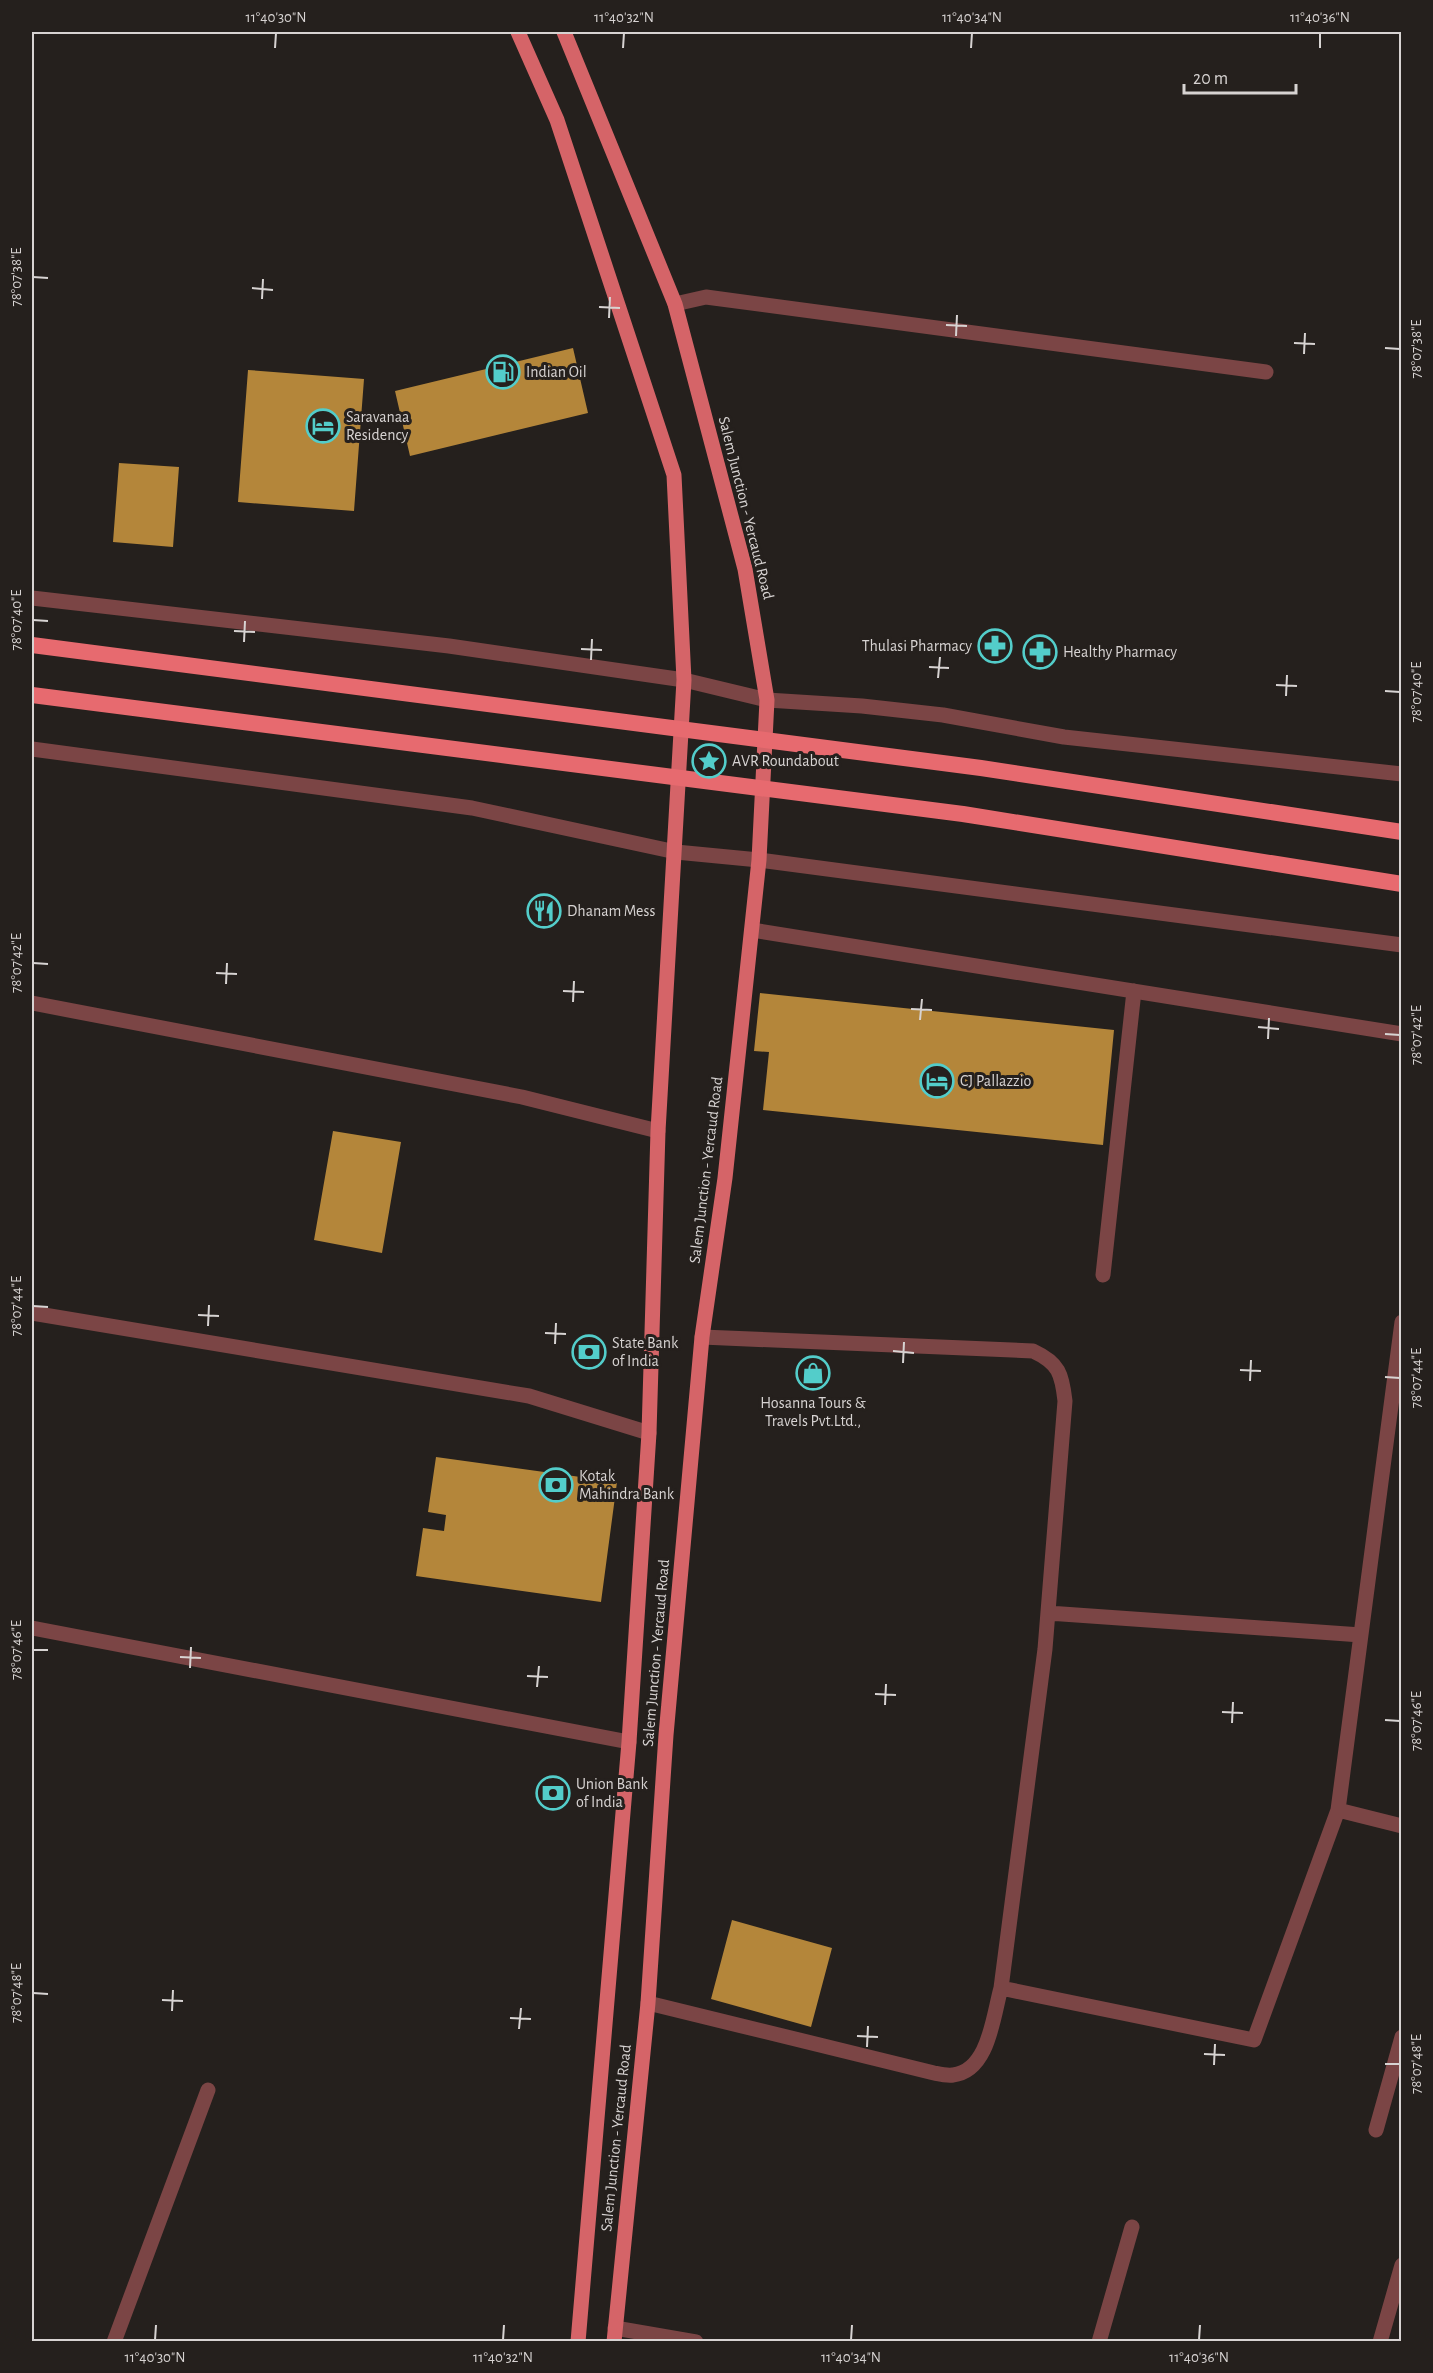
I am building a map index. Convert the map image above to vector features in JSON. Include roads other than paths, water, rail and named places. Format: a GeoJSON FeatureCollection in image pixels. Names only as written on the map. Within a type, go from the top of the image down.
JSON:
{"type":"FeatureCollection","features":[{"type":"Feature","properties":{"kind":"highway"},"geometry":{"type":"LineString","coordinates":[[32,645],[981,768],[1401,832]]}},
{"type":"Feature","properties":{"kind":"highway"},"geometry":{"type":"LineString","coordinates":[[32,695],[963,814],[1401,884]]}},
{"type":"Feature","properties":{"kind":"main road"},"geometry":{"type":"LineString","coordinates":[[518,32],[557,120],[674,475],[684,680],[676,852],[658,1131],[649,1433],[629,1742],[578,2342]]}},
{"type":"Feature","properties":{"kind":"main road","name":"Salem Junction - Yercaud Road"},"geometry":{"type":"LineString","coordinates":[[564,32],[675,304],[745,569],[767,700],[759,860],[725,1178],[702,1337],[666,1735],[648,2003],[614,2335]]}},
{"type":"Feature","properties":{"kind":"street"},"geometry":{"type":"LineString","coordinates":[[675,304],[706,297],[1266,372]]}},
{"type":"Feature","properties":{"kind":"street"},"geometry":{"type":"LineString","coordinates":[[32,598],[449,646],[684,680],[767,700],[862,706],[943,715],[1064,737],[1401,774]]}},
{"type":"Feature","properties":{"kind":"street"},"geometry":{"type":"LineString","coordinates":[[32,749],[472,808],[676,852],[759,860],[1401,945]]}},
{"type":"Feature","properties":{"kind":"street"},"geometry":{"type":"LineString","coordinates":[[752,930],[1401,1034]]}},
{"type":"Feature","properties":{"kind":"street"},"geometry":{"type":"LineString","coordinates":[[1103,1275],[1134,991]]}},
{"type":"Feature","properties":{"kind":"street"},"geometry":{"type":"LineString","coordinates":[[32,1003],[522,1097],[658,1131]]}},
{"type":"Feature","properties":{"kind":"street"},"geometry":{"type":"LineString","coordinates":[[32,1313],[529,1395],[649,1433]]}},
{"type":"Feature","properties":{"kind":"street"},"geometry":{"type":"LineString","coordinates":[[1001,1989],[1254,2040],[1338,1810],[1401,1322]]}},
{"type":"Feature","properties":{"kind":"street"},"geometry":{"type":"LineString","coordinates":[[648,2003],[934,2073],[954,2075],[973,2067],[984,2049],[1001,1989],[1048,1613],[1065,1401],[1062,1377],[1048,1358],[1034,1351],[1019,1350],[702,1337]]}},
{"type":"Feature","properties":{"kind":"street"},"geometry":{"type":"LineString","coordinates":[[1048,1613],[1361,1635]]}},
{"type":"Feature","properties":{"kind":"street"},"geometry":{"type":"LineString","coordinates":[[32,1628],[629,1742]]}},
{"type":"Feature","properties":{"kind":"street"},"geometry":{"type":"LineString","coordinates":[[1338,1810],[1401,1826]]}},
{"type":"Feature","properties":{"kind":"street"},"geometry":{"type":"LineString","coordinates":[[1376,2130],[1401,2037]]}},
{"type":"Feature","properties":{"kind":"street"},"geometry":{"type":"LineString","coordinates":[[114,2342],[208,2090]]}},
{"type":"Feature","properties":{"kind":"street"},"geometry":{"type":"LineString","coordinates":[[1099,2342],[1132,2227]]}},
{"type":"Feature","properties":{"kind":"street"},"geometry":{"type":"LineString","coordinates":[[1380,2342],[1401,2265]]}},
{"type":"Feature","properties":{"kind":"street"},"geometry":{"type":"LineString","coordinates":[[614,2335],[696,2342]]}},
{"type":"Feature","properties":{"kind":"place","name":"Indian Oil"},"geometry":{"type":"Point","coordinates":[503,372]}},
{"type":"Feature","properties":{"kind":"place","name":"Saravanaa Residency"},"geometry":{"type":"Point","coordinates":[323,426]}},
{"type":"Feature","properties":{"kind":"place","name":"Thulasi Pharmacy"},"geometry":{"type":"Point","coordinates":[995,646]}},
{"type":"Feature","properties":{"kind":"place","name":"Healthy Pharmacy"},"geometry":{"type":"Point","coordinates":[1040,652]}},
{"type":"Feature","properties":{"kind":"place","name":"AVR Roundabout"},"geometry":{"type":"Point","coordinates":[709,761]}},
{"type":"Feature","properties":{"kind":"place","name":"Dhanam Mess"},"geometry":{"type":"Point","coordinates":[544,911]}},
{"type":"Feature","properties":{"kind":"place","name":"CJ Pallazzio"},"geometry":{"type":"Point","coordinates":[937,1081]}},
{"type":"Feature","properties":{"kind":"place","name":"State Bank of India"},"geometry":{"type":"Point","coordinates":[589,1352]}},
{"type":"Feature","properties":{"kind":"place","name":"Hosanna Tours & Travels Pvt.Ltd.,"},"geometry":{"type":"Point","coordinates":[813,1373]}},
{"type":"Feature","properties":{"kind":"place","name":"Kotak Mahindra Bank"},"geometry":{"type":"Point","coordinates":[556,1485]}},
{"type":"Feature","properties":{"kind":"place","name":"Union Bank of India"},"geometry":{"type":"Point","coordinates":[553,1793]}}]}
